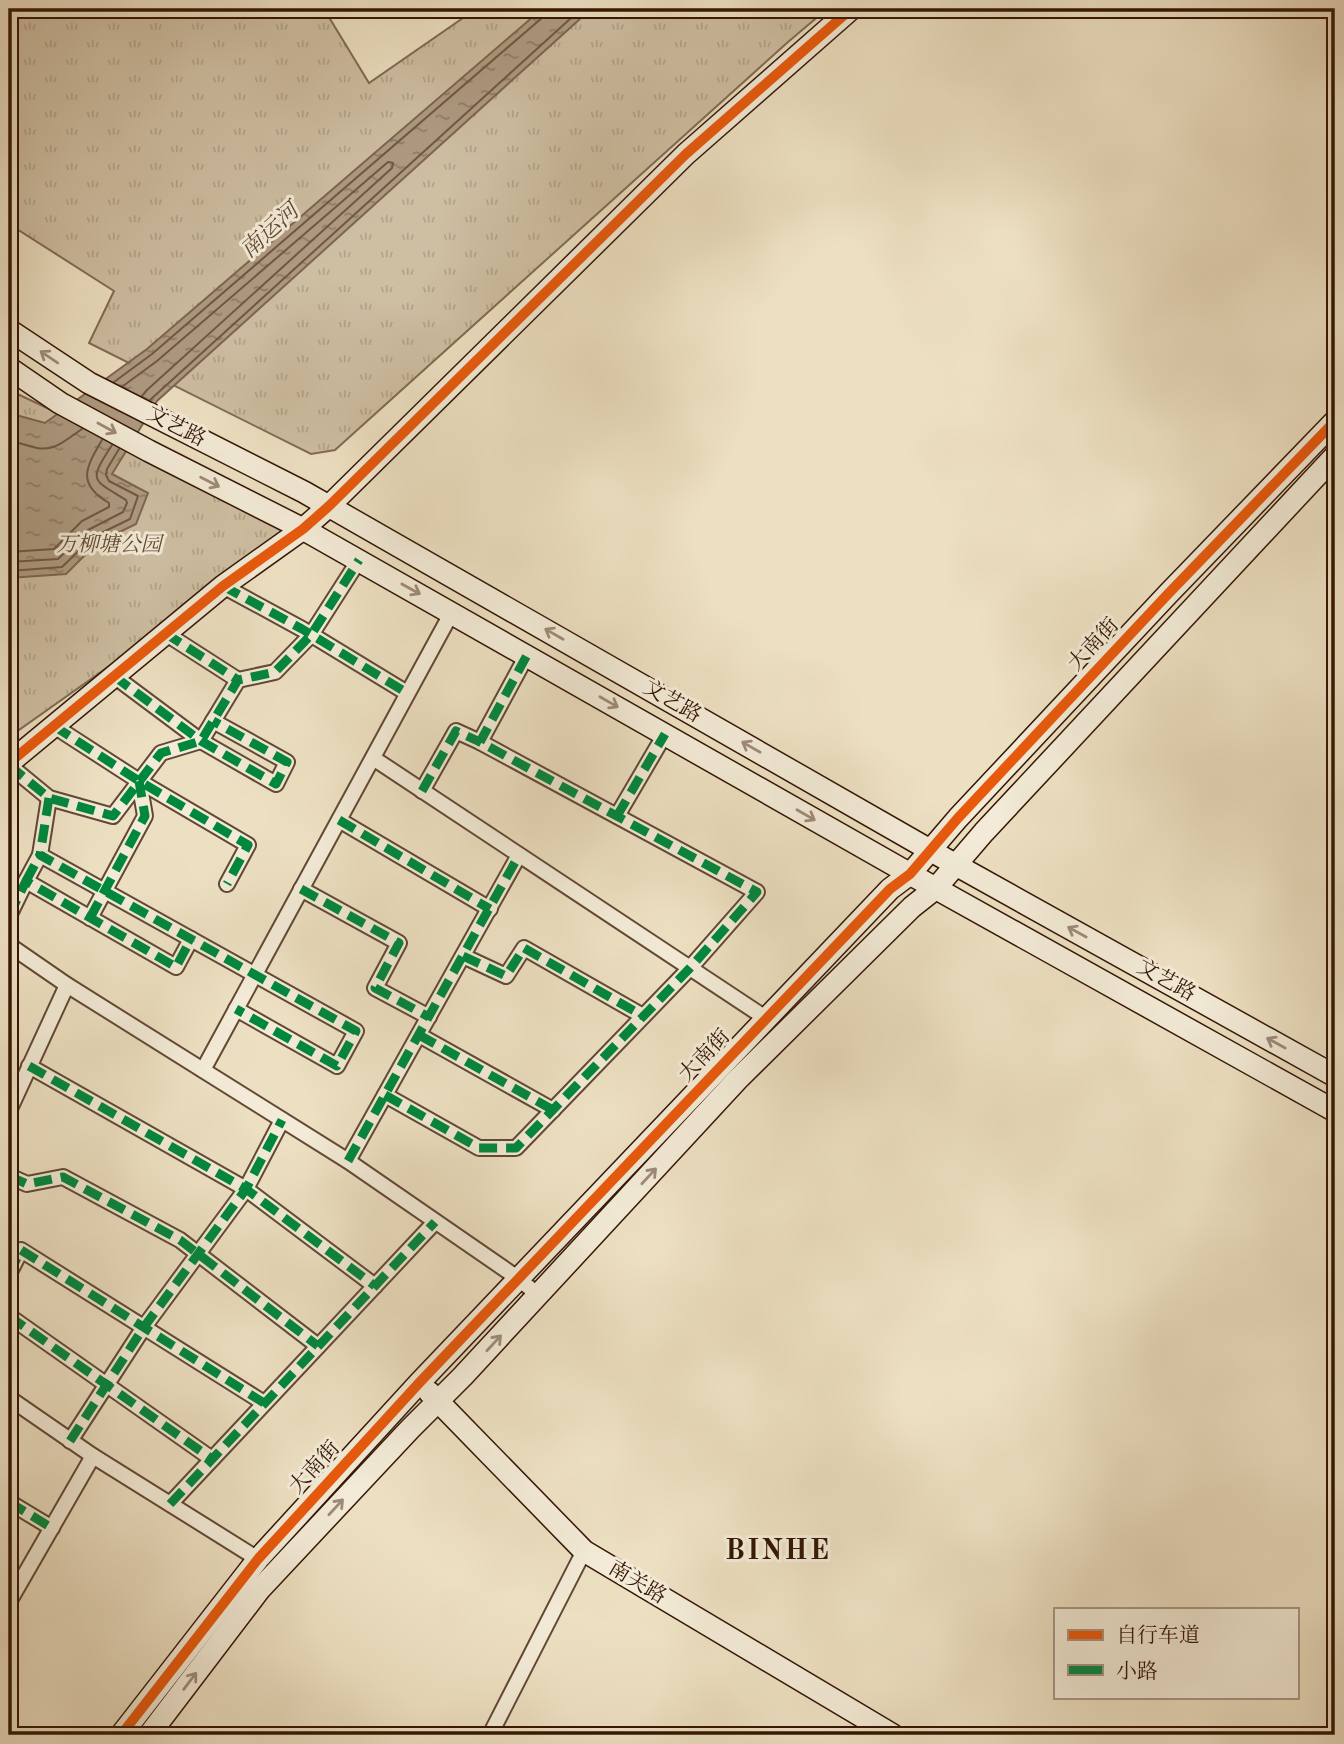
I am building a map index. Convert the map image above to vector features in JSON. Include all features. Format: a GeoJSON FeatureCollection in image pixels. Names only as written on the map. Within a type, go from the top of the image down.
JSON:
{"type":"FeatureCollection","features":[{"type":"Feature","properties":{"kind":"street"},"geometry":{"type":"LineString","coordinates":[[359,560],[311,635],[275,671],[238,680],[201,741],[161,753],[113,816],[49,798],[9,764],[223,586],[329,506],[686,154],[850,9]]}},
{"type":"Feature","properties":{"kind":"street","name":"文艺路"},"geometry":{"type":"LineString","coordinates":[[9,330],[89,383],[304,492],[956,865],[1335,1076]]}},
{"type":"Feature","properties":{"kind":"street","name":"文艺路"},"geometry":{"type":"LineString","coordinates":[[9,368],[64,405],[303,528],[910,874],[1335,1111]]}},
{"type":"Feature","properties":{"kind":"street","name":"大南街"},"geometry":{"type":"LineString","coordinates":[[121,1735],[258,1559],[420,1382],[890,889],[910,874],[958,818],[1335,421]]}},
{"type":"Feature","properties":{"kind":"street","name":"大南街"},"geometry":{"type":"LineString","coordinates":[[149,1735],[260,1589],[463,1376],[737,1080],[912,907],[936,888],[984,832],[1335,456]]}},
{"type":"Feature","properties":{"kind":"street"},"geometry":{"type":"LineString","coordinates":[[223,586],[408,693]]}},
{"type":"Feature","properties":{"kind":"street"},"geometry":{"type":"LineString","coordinates":[[203,1070],[452,612]]}},
{"type":"Feature","properties":{"kind":"street"},"geometry":{"type":"LineString","coordinates":[[166,633],[238,680]]}},
{"type":"Feature","properties":{"kind":"street"},"geometry":{"type":"LineString","coordinates":[[480,742],[527,655]]}},
{"type":"Feature","properties":{"kind":"street"},"geometry":{"type":"LineString","coordinates":[[114,676],[201,741],[276,784],[287,762],[213,721]]}},
{"type":"Feature","properties":{"kind":"street"},"geometry":{"type":"LineString","coordinates":[[54,726],[139,781],[248,845],[227,884]]}},
{"type":"Feature","properties":{"kind":"street"},"geometry":{"type":"LineString","coordinates":[[385,1095],[479,1148],[516,1148],[690,968],[757,892],[456,731],[422,791]]}},
{"type":"Feature","properties":{"kind":"street"},"geometry":{"type":"LineString","coordinates":[[617,816],[665,734]]}},
{"type":"Feature","properties":{"kind":"street"},"geometry":{"type":"LineString","coordinates":[[373,758],[767,1019]]}},
{"type":"Feature","properties":{"kind":"street"},"geometry":{"type":"LineString","coordinates":[[90,918],[145,816],[139,781]]}},
{"type":"Feature","properties":{"kind":"street"},"geometry":{"type":"LineString","coordinates":[[9,916],[40,855],[49,798]]}},
{"type":"Feature","properties":{"kind":"street"},"geometry":{"type":"LineString","coordinates":[[339,820],[489,909]]}},
{"type":"Feature","properties":{"kind":"street"},"geometry":{"type":"LineString","coordinates":[[40,855],[356,1031],[337,1066],[236,1009]]}},
{"type":"Feature","properties":{"kind":"street"},"geometry":{"type":"LineString","coordinates":[[348,1161],[519,855]]}},
{"type":"Feature","properties":{"kind":"street"},"geometry":{"type":"LineString","coordinates":[[26,881],[176,967],[191,939]]}},
{"type":"Feature","properties":{"kind":"street"},"geometry":{"type":"LineString","coordinates":[[301,889],[399,943],[375,988],[429,1017]]}},
{"type":"Feature","properties":{"kind":"street"},"geometry":{"type":"LineString","coordinates":[[9,945],[67,985],[348,1161],[519,1279],[538,1295]]}},
{"type":"Feature","properties":{"kind":"street"},"geometry":{"type":"LineString","coordinates":[[463,956],[506,976],[524,948],[643,1016]]}},
{"type":"Feature","properties":{"kind":"street"},"geometry":{"type":"LineString","coordinates":[[9,1111],[67,985]]}},
{"type":"Feature","properties":{"kind":"street"},"geometry":{"type":"LineString","coordinates":[[419,1035],[553,1110]]}},
{"type":"Feature","properties":{"kind":"street"},"geometry":{"type":"LineString","coordinates":[[29,1066],[246,1189],[374,1286]]}},
{"type":"Feature","properties":{"kind":"street"},"geometry":{"type":"LineString","coordinates":[[70,1441],[144,1327],[246,1189],[282,1120]]}},
{"type":"Feature","properties":{"kind":"street"},"geometry":{"type":"LineString","coordinates":[[9,1176],[27,1184],[63,1178],[180,1240],[318,1346]]}},
{"type":"Feature","properties":{"kind":"street"},"geometry":{"type":"LineString","coordinates":[[170,1504],[435,1222]]}},
{"type":"Feature","properties":{"kind":"street"},"geometry":{"type":"LineString","coordinates":[[9,1274],[21,1250],[264,1403]]}},
{"type":"Feature","properties":{"kind":"street"},"geometry":{"type":"LineString","coordinates":[[9,1316],[212,1459]]}},
{"type":"Feature","properties":{"kind":"street","name":"南关路"},"geometry":{"type":"LineString","coordinates":[[420,1382],[584,1552],[894,1735]]}},
{"type":"Feature","properties":{"kind":"street"},"geometry":{"type":"LineString","coordinates":[[9,1398],[93,1456],[258,1559]]}},
{"type":"Feature","properties":{"kind":"street"},"geometry":{"type":"LineString","coordinates":[[9,1602],[93,1456]]}},
{"type":"Feature","properties":{"kind":"street"},"geometry":{"type":"LineString","coordinates":[[9,1502],[52,1528]]}},
{"type":"Feature","properties":{"kind":"street"},"geometry":{"type":"LineString","coordinates":[[490,1735],[584,1552]]}},
{"type":"Feature","properties":{"kind":"green space"},"geometry":{"type":"Polygon","coordinates":[[[9,9],[324,9],[369,83],[476,9],[827,9],[335,450],[311,454],[89,343],[114,291],[9,224],[9,9]]]}},
{"type":"Feature","properties":{"kind":"green space","name":"万柳塘公园"},"geometry":{"type":"Polygon","coordinates":[[[9,390],[303,529],[9,737],[9,390]]]}},
{"type":"Feature","properties":{"kind":"water"},"geometry":{"type":"Polygon","coordinates":[[[542,9],[591,9],[157,401],[112,474],[148,493],[136,524],[97,543],[66,574],[9,578],[9,413],[45,423],[147,349],[542,9]]]}},
{"type":"Feature","properties":{"kind":"marked path"},"geometry":{"type":"LineString","coordinates":[[9,765],[49,798],[113,816],[161,753],[201,741],[238,680],[275,672],[311,635],[359,560]]}},
{"type":"Feature","properties":{"kind":"marked path"},"geometry":{"type":"LineString","coordinates":[[223,586],[302,629],[407,693]]}},
{"type":"Feature","properties":{"kind":"marked path"},"geometry":{"type":"LineString","coordinates":[[165,633],[238,680]]}},
{"type":"Feature","properties":{"kind":"marked path"},"geometry":{"type":"LineString","coordinates":[[385,1095],[479,1148],[516,1148],[690,968],[757,892],[480,742],[527,655]]}},
{"type":"Feature","properties":{"kind":"marked path"},"geometry":{"type":"LineString","coordinates":[[114,676],[201,741],[276,784],[287,762],[213,721]]}},
{"type":"Feature","properties":{"kind":"marked path"},"geometry":{"type":"LineString","coordinates":[[54,726],[139,781],[248,845],[227,884]]}},
{"type":"Feature","properties":{"kind":"marked path"},"geometry":{"type":"LineString","coordinates":[[422,791],[456,731],[480,742]]}},
{"type":"Feature","properties":{"kind":"marked path"},"geometry":{"type":"LineString","coordinates":[[617,816],[665,734]]}},
{"type":"Feature","properties":{"kind":"marked path"},"geometry":{"type":"LineString","coordinates":[[90,918],[145,816],[139,781]]}},
{"type":"Feature","properties":{"kind":"marked path"},"geometry":{"type":"LineString","coordinates":[[49,798],[40,855],[356,1031],[337,1066],[236,1009]]}},
{"type":"Feature","properties":{"kind":"marked path"},"geometry":{"type":"LineString","coordinates":[[339,820],[490,909]]}},
{"type":"Feature","properties":{"kind":"marked path"},"geometry":{"type":"LineString","coordinates":[[26,881],[40,855]]}},
{"type":"Feature","properties":{"kind":"marked path"},"geometry":{"type":"LineString","coordinates":[[348,1161],[519,855]]}},
{"type":"Feature","properties":{"kind":"marked path"},"geometry":{"type":"LineString","coordinates":[[9,916],[26,881],[176,967],[191,939]]}},
{"type":"Feature","properties":{"kind":"marked path"},"geometry":{"type":"LineString","coordinates":[[301,889],[399,943],[375,988],[429,1017]]}},
{"type":"Feature","properties":{"kind":"marked path"},"geometry":{"type":"LineString","coordinates":[[463,956],[506,976],[524,948],[643,1016]]}},
{"type":"Feature","properties":{"kind":"marked path"},"geometry":{"type":"LineString","coordinates":[[419,1035],[553,1110]]}},
{"type":"Feature","properties":{"kind":"marked path"},"geometry":{"type":"LineString","coordinates":[[29,1066],[246,1189],[375,1286]]}},
{"type":"Feature","properties":{"kind":"marked path"},"geometry":{"type":"LineString","coordinates":[[70,1441],[144,1327],[246,1189],[282,1120]]}},
{"type":"Feature","properties":{"kind":"marked path"},"geometry":{"type":"LineString","coordinates":[[9,1176],[27,1184],[63,1177],[180,1240],[318,1346]]}},
{"type":"Feature","properties":{"kind":"marked path"},"geometry":{"type":"LineString","coordinates":[[170,1504],[435,1222]]}},
{"type":"Feature","properties":{"kind":"marked path"},"geometry":{"type":"LineString","coordinates":[[9,1274],[21,1250],[264,1403]]}},
{"type":"Feature","properties":{"kind":"marked path"},"geometry":{"type":"LineString","coordinates":[[9,1316],[212,1459]]}},
{"type":"Feature","properties":{"kind":"marked path"},"geometry":{"type":"LineString","coordinates":[[9,1502],[52,1528]]}},
{"type":"Feature","properties":{"kind":"cycle path"},"geometry":{"type":"LineString","coordinates":[[9,763],[223,586],[303,529],[329,506],[686,154],[851,9]]}},
{"type":"Feature","properties":{"kind":"cycle path"},"geometry":{"type":"LineString","coordinates":[[121,1735],[258,1559],[420,1382],[890,889],[910,874],[958,818],[1168,594],[1335,421]]}},
{"type":"Feature","properties":{"kind":"district","name":"BINHE"},"geometry":{"type":"Point","coordinates":[778,1552]}},
{"type":"Feature","properties":{"kind":"water label","name":"南运河"},"geometry":{"type":"Point","coordinates":[270,231]}}]}
